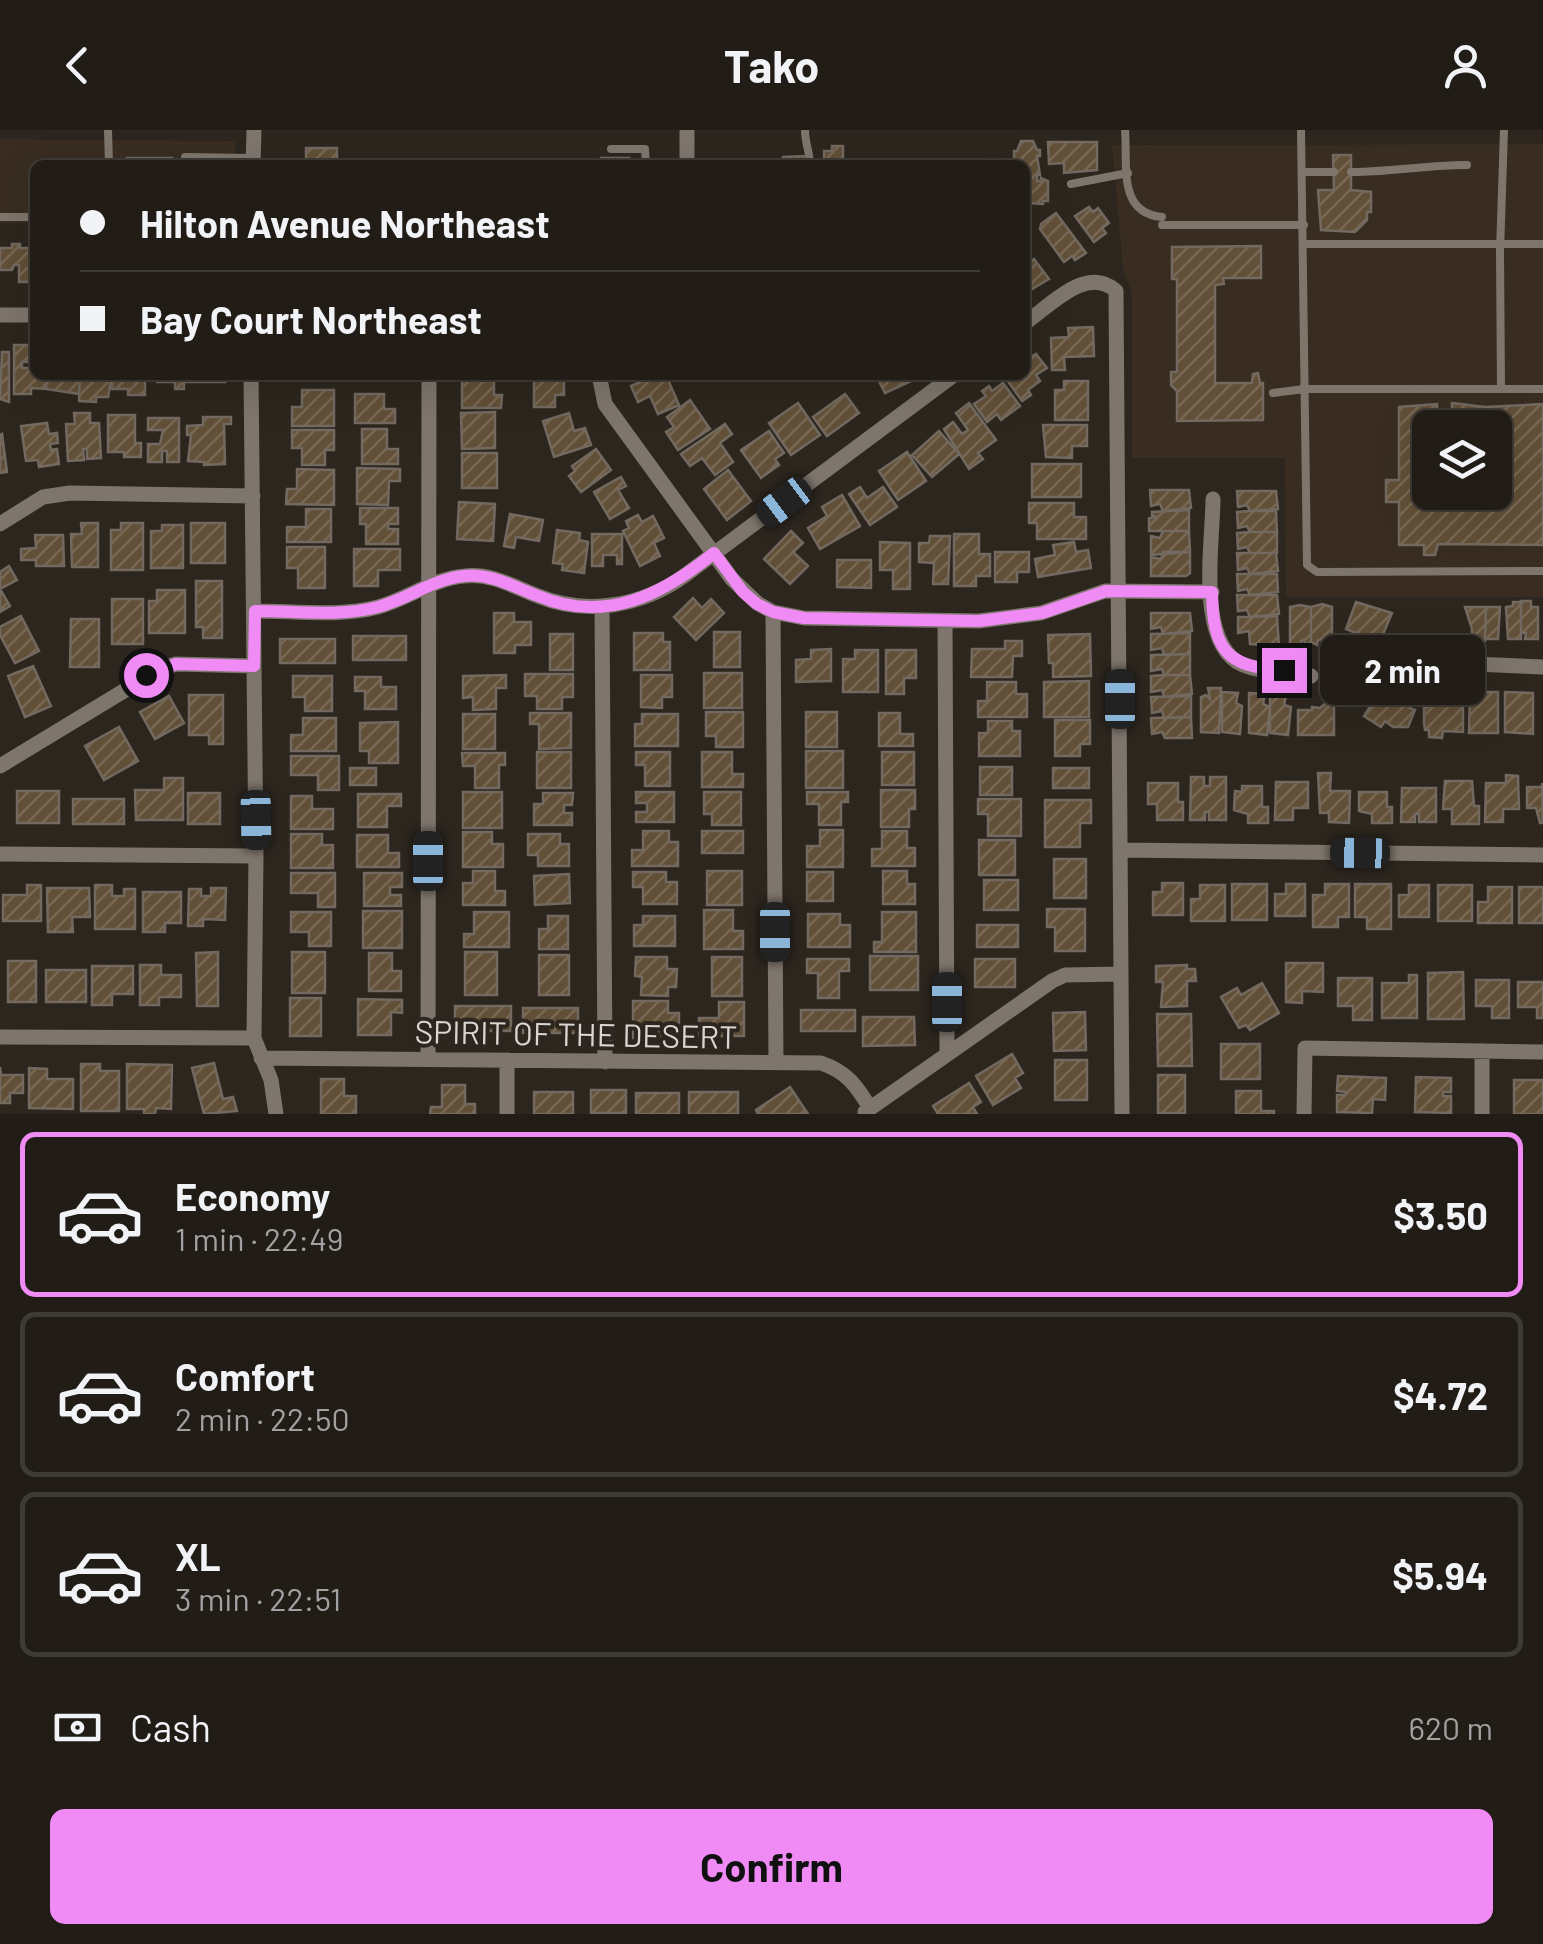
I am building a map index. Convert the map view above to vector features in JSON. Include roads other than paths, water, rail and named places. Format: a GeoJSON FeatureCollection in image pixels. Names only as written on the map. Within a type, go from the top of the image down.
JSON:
{"type":"FeatureCollection","features":[{"type":"Feature","properties":{"kind":"street"},"geometry":{"type":"LineString","coordinates":[[253,160],[254,130]]}},
{"type":"Feature","properties":{"kind":"street"},"geometry":{"type":"LineString","coordinates":[[687,130],[687,160]]}},
{"type":"Feature","properties":{"kind":"street"},"geometry":{"type":"LineString","coordinates":[[1030,320],[1075,287],[1092,280],[1106,282],[1116,291],[1122,1114]]}},
{"type":"Feature","properties":{"kind":"street"},"geometry":{"type":"LineString","coordinates":[[0,315],[30,315]]}},
{"type":"Feature","properties":{"kind":"street"},"geometry":{"type":"LineString","coordinates":[[251,380],[254,1038],[271,1080],[276,1114]]}},
{"type":"Feature","properties":{"kind":"street"},"geometry":{"type":"LineString","coordinates":[[428,380],[428,1059]]}},
{"type":"Feature","properties":{"kind":"street"},"geometry":{"type":"LineString","coordinates":[[600,380],[605,404],[743,592],[773,612],[804,618],[945,621],[1019,617],[1092,594],[1212,592]]}},
{"type":"Feature","properties":{"kind":"street"},"geometry":{"type":"LineString","coordinates":[[255,611],[363,610],[469,575],[491,577],[562,604],[624,604],[666,589],[947,380]]}},
{"type":"Feature","properties":{"kind":"street"},"geometry":{"type":"LineString","coordinates":[[0,524],[43,497],[70,493],[253,496]]}},
{"type":"Feature","properties":{"kind":"street"},"geometry":{"type":"LineString","coordinates":[[1214,499],[1215,636],[1232,658],[1254,669],[1311,676]]}},
{"type":"Feature","properties":{"kind":"street"},"geometry":{"type":"LineString","coordinates":[[602,606],[605,1062]]}},
{"type":"Feature","properties":{"kind":"street"},"geometry":{"type":"LineString","coordinates":[[773,612],[776,1063]]}},
{"type":"Feature","properties":{"kind":"street"},"geometry":{"type":"LineString","coordinates":[[945,621],[947,1054]]}},
{"type":"Feature","properties":{"kind":"street"},"geometry":{"type":"LineString","coordinates":[[1432,647],[1452,663],[1543,667]]}},
{"type":"Feature","properties":{"kind":"street"},"geometry":{"type":"LineString","coordinates":[[0,766],[160,669],[176,664],[254,666]]}},
{"type":"Feature","properties":{"kind":"street"},"geometry":{"type":"LineString","coordinates":[[1121,850],[1543,855]]}},
{"type":"Feature","properties":{"kind":"street"},"geometry":{"type":"LineString","coordinates":[[0,854],[256,856]]}},
{"type":"Feature","properties":{"kind":"street"},"geometry":{"type":"LineString","coordinates":[[866,1111],[1052,981],[1065,976],[1121,974]]}},
{"type":"Feature","properties":{"kind":"street"},"geometry":{"type":"LineString","coordinates":[[0,1037],[254,1038]]}},
{"type":"Feature","properties":{"kind":"street"},"geometry":{"type":"LineString","coordinates":[[1304,1114],[1305,1048],[1543,1052]]}},
{"type":"Feature","properties":{"kind":"street"},"geometry":{"type":"LineString","coordinates":[[1482,1051],[1482,1114]]}},
{"type":"Feature","properties":{"kind":"street","name":"SPIRIT OF THE DESERT"},"geometry":{"type":"LineString","coordinates":[[261,1058],[821,1063],[851,1078],[866,1111]]}},
{"type":"Feature","properties":{"kind":"street"},"geometry":{"type":"LineString","coordinates":[[507,1060],[507,1114]]}},
{"type":"Feature","properties":{"kind":"lane"},"geometry":{"type":"LineString","coordinates":[[108,130],[108,160]]}},
{"type":"Feature","properties":{"kind":"lane"},"geometry":{"type":"LineString","coordinates":[[805,130],[810,160]]}},
{"type":"Feature","properties":{"kind":"lane"},"geometry":{"type":"LineString","coordinates":[[1126,130],[1130,194],[1137,210],[1162,221],[1304,225]]}},
{"type":"Feature","properties":{"kind":"lane"},"geometry":{"type":"LineString","coordinates":[[1301,130],[1307,565],[1318,572],[1543,571]]}},
{"type":"Feature","properties":{"kind":"lane"},"geometry":{"type":"LineString","coordinates":[[1501,389],[1504,130]]}},
{"type":"Feature","properties":{"kind":"lane"},"geometry":{"type":"LineString","coordinates":[[611,149],[645,150],[646,160]]}},
{"type":"Feature","properties":{"kind":"lane"},"geometry":{"type":"LineString","coordinates":[[185,157],[236,160]]}},
{"type":"Feature","properties":{"kind":"lane"},"geometry":{"type":"LineString","coordinates":[[1350,172],[1468,165]]}},
{"type":"Feature","properties":{"kind":"lane"},"geometry":{"type":"LineString","coordinates":[[1071,184],[1128,172]]}},
{"type":"Feature","properties":{"kind":"lane"},"geometry":{"type":"LineString","coordinates":[[1304,172],[1334,172]]}},
{"type":"Feature","properties":{"kind":"lane"},"geometry":{"type":"LineString","coordinates":[[0,217],[30,218]]}},
{"type":"Feature","properties":{"kind":"lane"},"geometry":{"type":"LineString","coordinates":[[1304,244],[1543,244]]}},
{"type":"Feature","properties":{"kind":"lane"},"geometry":{"type":"LineString","coordinates":[[1273,393],[1304,389],[1543,389]]}}]}
